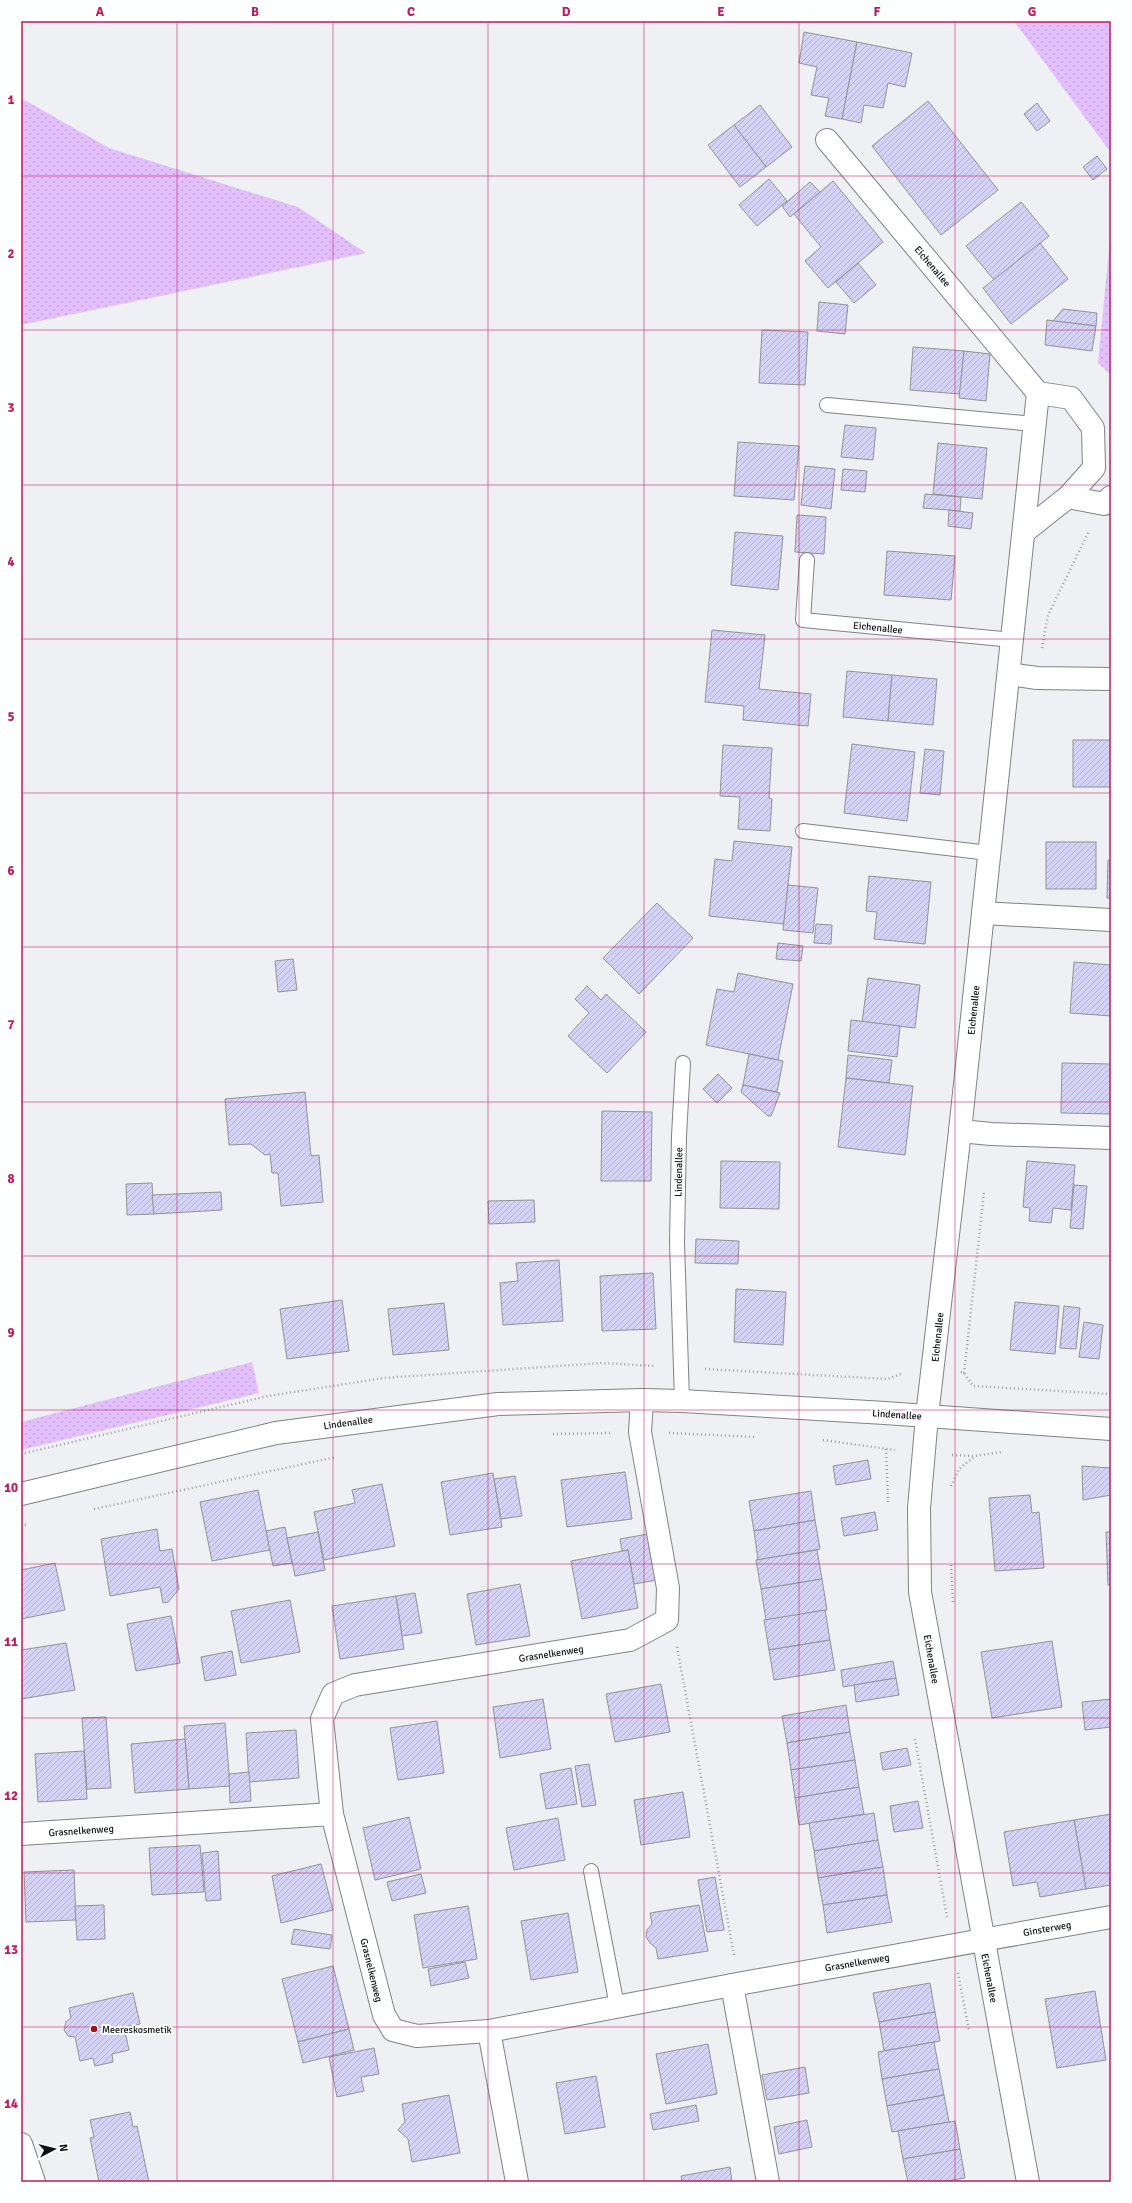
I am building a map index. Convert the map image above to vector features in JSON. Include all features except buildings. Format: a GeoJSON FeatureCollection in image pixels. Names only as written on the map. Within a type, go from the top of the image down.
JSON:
{"type":"FeatureCollection","features":[{"type":"Feature","properties":{"kind":"street","name":"Eichenallee"},"geometry":{"type":"LineString","coordinates":[[827,140],[1038,393],[1025,531],[960,1131],[927,1416],[919,1508],[920,1592],[982,1940],[1028,2182]]}},
{"type":"Feature","properties":{"kind":"street"},"geometry":{"type":"LineString","coordinates":[[1025,531],[1068,497],[1094,468],[1093,428],[1071,398],[1038,393]]}},
{"type":"Feature","properties":{"kind":"street"},"geometry":{"type":"LineString","coordinates":[[1068,497],[1104,504],[1111,497]]}},
{"type":"Feature","properties":{"kind":"street"},"geometry":{"type":"LineString","coordinates":[[1009,674],[1037,678],[1111,679]]}},
{"type":"Feature","properties":{"kind":"street"},"geometry":{"type":"LineString","coordinates":[[983,913],[1111,920]]}},
{"type":"Feature","properties":{"kind":"street"},"geometry":{"type":"LineString","coordinates":[[960,1131],[991,1134],[1111,1138]]}},
{"type":"Feature","properties":{"kind":"street"},"geometry":{"type":"LineString","coordinates":[[642,1400],[640,1432],[668,1588],[667,1620]]}},
{"type":"Feature","properties":{"kind":"street","name":"Lindenallee"},"geometry":{"type":"LineString","coordinates":[[21,1494],[276,1433],[498,1404],[642,1400],[682,1401],[1111,1429]]}},
{"type":"Feature","properties":{"kind":"street","name":"Grasnelkenweg"},"geometry":{"type":"LineString","coordinates":[[667,1620],[630,1640],[355,1685],[333,1694],[322,1719],[332,1814],[384,2015],[393,2030],[417,2036],[489,2031],[617,2006],[982,1940]]}},
{"type":"Feature","properties":{"kind":"street","name":"Grasnelkenweg"},"geometry":{"type":"LineString","coordinates":[[21,1834],[332,1814]]}},
{"type":"Feature","properties":{"kind":"street","name":"Ginsterweg"},"geometry":{"type":"LineString","coordinates":[[982,1940],[1111,1917]]}},
{"type":"Feature","properties":{"kind":"street"},"geometry":{"type":"LineString","coordinates":[[732,1985],[768,2182]]}},
{"type":"Feature","properties":{"kind":"street"},"geometry":{"type":"LineString","coordinates":[[489,2031],[517,2182]]}},
{"type":"Feature","properties":{"kind":"street"},"geometry":{"type":"LineString","coordinates":[[21,2144],[34,2182]]}},
{"type":"Feature","properties":{"kind":"lane"},"geometry":{"type":"LineString","coordinates":[[828,405],[1034,424]]}},
{"type":"Feature","properties":{"kind":"lane","name":"Eichenallee"},"geometry":{"type":"LineString","coordinates":[[807,560],[803,620],[1013,640]]}},
{"type":"Feature","properties":{"kind":"lane"},"geometry":{"type":"LineString","coordinates":[[803,831],[989,853]]}},
{"type":"Feature","properties":{"kind":"lane","name":"Lindenallee"},"geometry":{"type":"LineString","coordinates":[[682,1401],[678,1242],[678,1136],[683,1063]]}},
{"type":"Feature","properties":{"kind":"lane"},"geometry":{"type":"LineString","coordinates":[[591,1870],[617,2006]]}},
{"type":"Feature","properties":{"kind":"path"},"geometry":{"type":"LineString","coordinates":[[545,1434],[640,1432],[762,1437]]}},
{"type":"Feature","properties":{"kind":"path"},"geometry":{"type":"LineString","coordinates":[[816,1440],[923,1454],[975,1456],[1007,1453]]}},
{"type":"Feature","properties":{"kind":"path"},"geometry":{"type":"LineString","coordinates":[[91,1509],[338,1456]]}},
{"type":"Feature","properties":{"kind":"path"},"geometry":{"type":"LineString","coordinates":[[950,1489],[959,1469],[975,1456]]}},
{"type":"Feature","properties":{"kind":"path"},"geometry":{"type":"LineString","coordinates":[[21,1526],[29,1524]]}},
{"type":"Feature","properties":{"kind":"path"},"geometry":{"type":"LineString","coordinates":[[950,1557],[953,1604]]}},
{"type":"Feature","properties":{"kind":"path"},"geometry":{"type":"LineString","coordinates":[[667,1620],[678,1649],[734,1960],[732,1985]]}},
{"type":"Feature","properties":{"kind":"shaded area"},"geometry":{"type":"Polygon","coordinates":[[[1014,21],[1111,21],[1111,153],[1014,21]]]}},
{"type":"Feature","properties":{"kind":"shaded area"},"geometry":{"type":"Polygon","coordinates":[[[21,98],[109,148],[298,207],[366,253],[21,325],[21,98]]]}},
{"type":"Feature","properties":{"kind":"shaded area"},"geometry":{"type":"Polygon","coordinates":[[[1111,229],[1111,375],[1098,363],[1111,229]]]}},
{"type":"Feature","properties":{"kind":"shaded area"},"geometry":{"type":"Polygon","coordinates":[[[252,1362],[259,1393],[21,1450],[21,1422],[252,1362]]]}},
{"type":"Feature","properties":{"kind":"place","name":"Meereskosmetik"},"geometry":{"type":"Point","coordinates":[94,2029]}}]}
